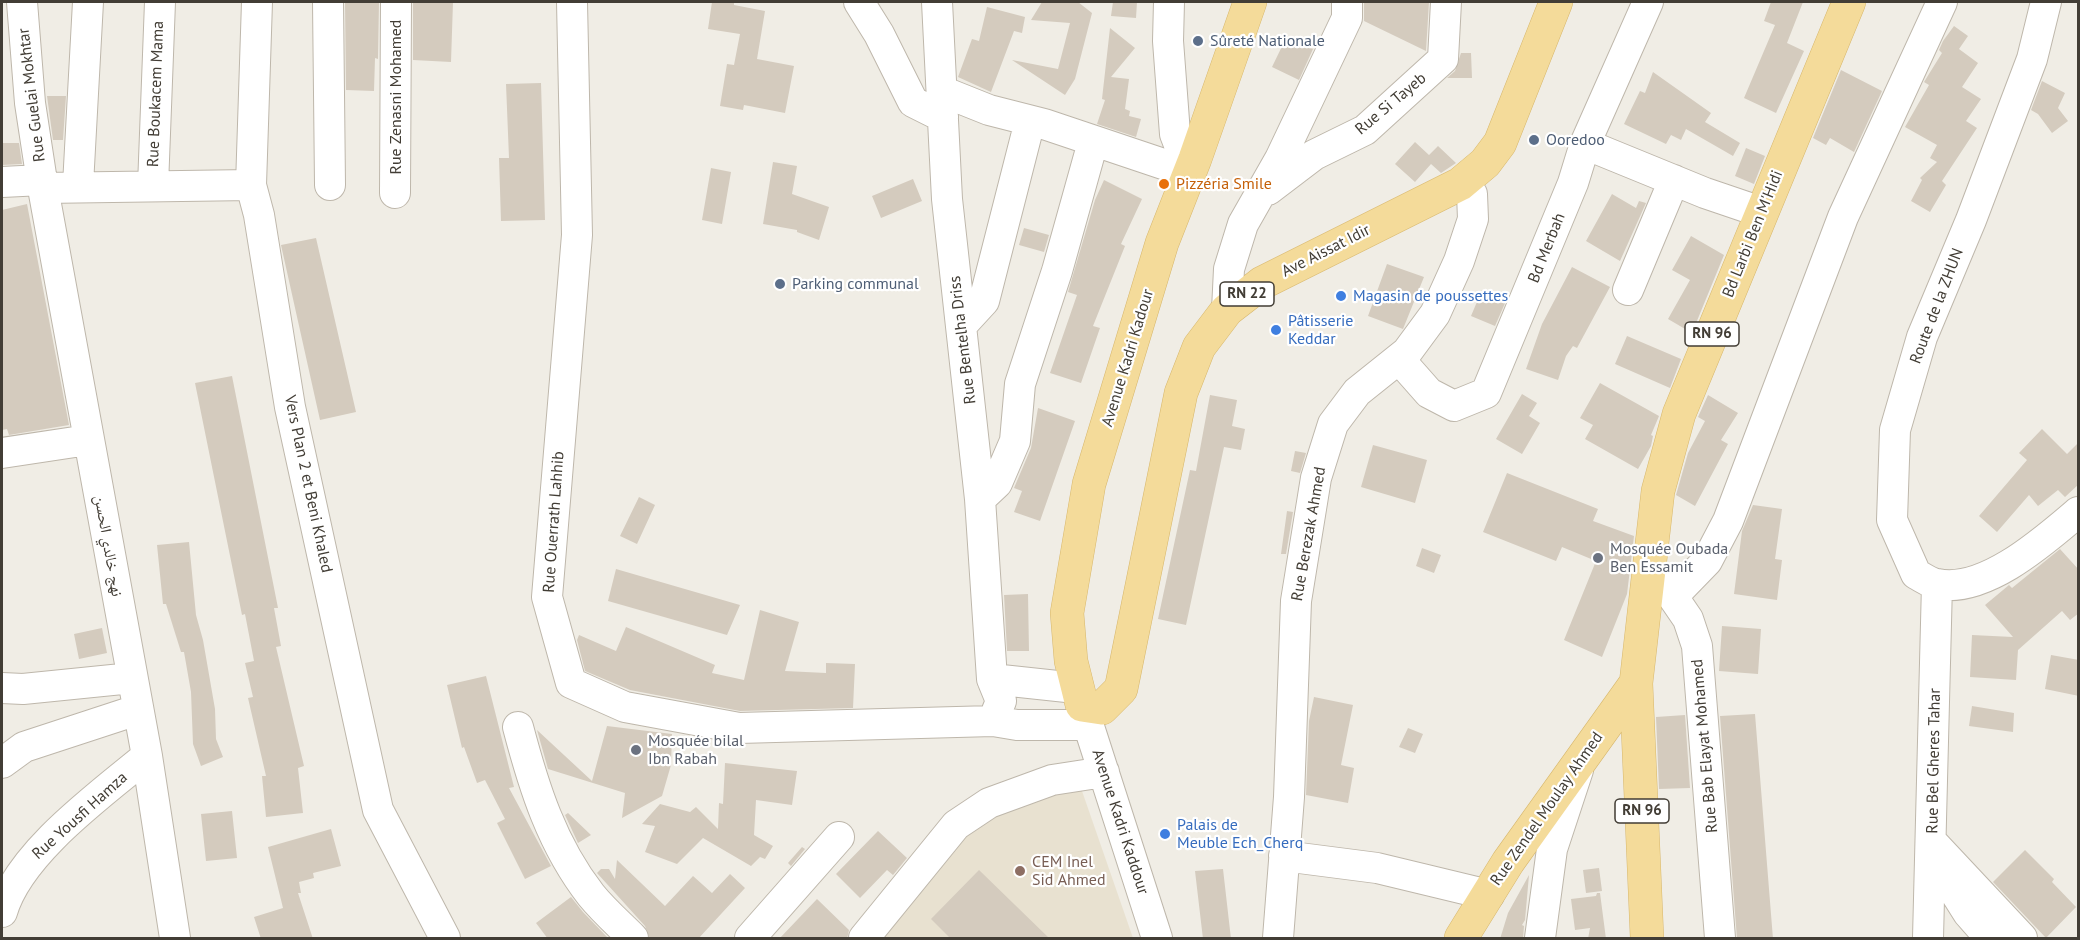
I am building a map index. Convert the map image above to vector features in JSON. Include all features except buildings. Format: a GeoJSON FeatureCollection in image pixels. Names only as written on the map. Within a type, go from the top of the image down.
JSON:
{"type":"FeatureCollection","features":[{"type":"Feature","properties":{"kind":"main road","name":"Avenue Kadri Kadour"},"geometry":{"type":"LineString","coordinates":[[1087,706],[1067,613],[1089,484],[1162,243],[1190,173],[1250,2]]}},
{"type":"Feature","properties":{"kind":"main road","name":"Bd Larbi Ben M'Hidi"},"geometry":{"type":"LineString","coordinates":[[1636,683],[1658,491],[1673,432],[1761,212],[1849,2]]}},
{"type":"Feature","properties":{"kind":"main road","name":"Ave Aissat Idir"},"geometry":{"type":"LineString","coordinates":[[1087,706],[1120,689],[1181,393],[1199,347],[1227,310],[1262,283],[1460,184],[1485,163],[1500,143],[1551,9]]}},
{"type":"Feature","properties":{"kind":"main road","name":"Rue Zendel Moulay Ahmed"},"geometry":{"type":"LineString","coordinates":[[1461,939],[1581,759],[1636,683]]}},
{"type":"Feature","properties":{"kind":"main road","name":"RN 96"},"geometry":{"type":"LineString","coordinates":[[1636,683],[1647,939]]}},
{"type":"Feature","properties":{"kind":"street","name":"Rue Guelai Mokhtar"},"geometry":{"type":"LineString","coordinates":[[22,2],[30,103],[44,188]]}},
{"type":"Feature","properties":{"kind":"street"},"geometry":{"type":"LineString","coordinates":[[78,185],[88,2]]}},
{"type":"Feature","properties":{"kind":"street","name":"Rue Boukacem Mama"},"geometry":{"type":"LineString","coordinates":[[153,186],[160,2]]}},
{"type":"Feature","properties":{"kind":"street"},"geometry":{"type":"LineString","coordinates":[[2,182],[42,180],[44,188],[78,185],[251,185],[257,2]]}},
{"type":"Feature","properties":{"kind":"street"},"geometry":{"type":"LineString","coordinates":[[328,2],[330,185]]}},
{"type":"Feature","properties":{"kind":"street","name":"Rue Zenasni Mohamed"},"geometry":{"type":"LineString","coordinates":[[396,2],[396,193]]}},
{"type":"Feature","properties":{"kind":"street","name":"Rue Ouerrath Lahhib"},"geometry":{"type":"LineString","coordinates":[[572,2],[577,235],[547,597],[571,683],[625,707],[739,728],[993,721]]}},
{"type":"Feature","properties":{"kind":"street"},"geometry":{"type":"LineString","coordinates":[[859,2],[879,34],[913,102],[989,110],[1190,173]]}},
{"type":"Feature","properties":{"kind":"street","name":"Rue Bentelha Driss"},"geometry":{"type":"LineString","coordinates":[[937,2],[947,199],[980,499],[992,679],[1001,701],[993,721]]}},
{"type":"Feature","properties":{"kind":"street"},"geometry":{"type":"LineString","coordinates":[[1169,2],[1168,41],[1175,134],[1190,173]]}},
{"type":"Feature","properties":{"kind":"street"},"geometry":{"type":"LineString","coordinates":[[1227,310],[1229,269],[1244,224],[1280,159],[1347,18],[1347,2]]}},
{"type":"Feature","properties":{"kind":"street","name":"Rue Si Tayeb"},"geometry":{"type":"LineString","coordinates":[[1258,197],[1314,155],[1365,130],[1443,59],[1446,2]]}},
{"type":"Feature","properties":{"kind":"street","name":"Bd Merbah"},"geometry":{"type":"LineString","coordinates":[[1399,359],[1429,393],[1454,406],[1486,393],[1574,183],[1585,144],[1648,2]]}},
{"type":"Feature","properties":{"kind":"street"},"geometry":{"type":"LineString","coordinates":[[1674,595],[1707,561],[1728,521],[1843,217],[1942,2]]}},
{"type":"Feature","properties":{"kind":"street","name":"Route de la ZHUN"},"geometry":{"type":"LineString","coordinates":[[1937,584],[1916,574],[1892,520],[1895,430],[1922,337],[1971,219],[2032,58],[2046,2]]}},
{"type":"Feature","properties":{"kind":"street"},"geometry":{"type":"LineString","coordinates":[[962,326],[984,300],[1030,121]]}},
{"type":"Feature","properties":{"kind":"street"},"geometry":{"type":"LineString","coordinates":[[980,499],[997,483],[1015,441],[1020,384],[1050,294],[1093,142]]}},
{"type":"Feature","properties":{"kind":"street"},"geometry":{"type":"LineString","coordinates":[[1585,144],[1761,212]]}},
{"type":"Feature","properties":{"kind":"street"},"geometry":{"type":"LineString","coordinates":[[1628,290],[1674,180]]}},
{"type":"Feature","properties":{"kind":"street","name":"Rue Berezak Ahmed"},"geometry":{"type":"LineString","coordinates":[[1278,939],[1296,601],[1316,478],[1333,424],[1357,393],[1407,352],[1435,314],[1459,261],[1473,219],[1472,194],[1460,184]]}},
{"type":"Feature","properties":{"kind":"street","name":"Vers Plan 2 et Beni Khaled"},"geometry":{"type":"LineString","coordinates":[[251,185],[259,215],[290,407],[378,810],[445,939]]}},
{"type":"Feature","properties":{"kind":"street","name":"نهج خالدي الحسن"},"geometry":{"type":"LineString","coordinates":[[44,188],[147,756],[175,939]]}},
{"type":"Feature","properties":{"kind":"street"},"geometry":{"type":"LineString","coordinates":[[2,453],[88,440]]}},
{"type":"Feature","properties":{"kind":"street"},"geometry":{"type":"LineString","coordinates":[[1937,584],[1965,584],[2019,561],[2079,512]]}},
{"type":"Feature","properties":{"kind":"street","name":"Rue Bab Elayat Mohamed"},"geometry":{"type":"LineString","coordinates":[[1650,567],[1674,595],[1688,619],[1697,646],[1720,939]]}},
{"type":"Feature","properties":{"kind":"street","name":"Rue Bel Gheres Tahar"},"geometry":{"type":"LineString","coordinates":[[1928,939],[1937,584]]}},
{"type":"Feature","properties":{"kind":"street"},"geometry":{"type":"LineString","coordinates":[[2,688],[23,689],[132,678]]}},
{"type":"Feature","properties":{"kind":"street"},"geometry":{"type":"LineString","coordinates":[[992,679],[1087,706]]}},
{"type":"Feature","properties":{"kind":"street"},"geometry":{"type":"LineString","coordinates":[[993,721],[1017,725],[1087,706]]}},
{"type":"Feature","properties":{"kind":"street","name":"Avenue Kadri Kaddour"},"geometry":{"type":"LineString","coordinates":[[1087,706],[1104,772],[1157,939]]}},
{"type":"Feature","properties":{"kind":"street"},"geometry":{"type":"LineString","coordinates":[[2,763],[24,747],[137,710]]}},
{"type":"Feature","properties":{"kind":"street"},"geometry":{"type":"LineString","coordinates":[[518,727],[534,790],[566,859],[592,896],[633,939]]}},
{"type":"Feature","properties":{"kind":"street","name":"Rue Yousfi Hamza"},"geometry":{"type":"LineString","coordinates":[[2,912],[5,899],[28,862],[87,807],[147,756]]}},
{"type":"Feature","properties":{"kind":"street"},"geometry":{"type":"LineString","coordinates":[[1540,939],[1552,849],[1581,759]]}},
{"type":"Feature","properties":{"kind":"street"},"geometry":{"type":"LineString","coordinates":[[864,939],[956,825],[989,803],[1052,780],[1104,772]]}},
{"type":"Feature","properties":{"kind":"street"},"geometry":{"type":"LineString","coordinates":[[750,939],[839,837]]}},
{"type":"Feature","properties":{"kind":"street"},"geometry":{"type":"LineString","coordinates":[[1932,848],[1968,913],[1990,939]]}},
{"type":"Feature","properties":{"kind":"street"},"geometry":{"type":"LineString","coordinates":[[1932,848],[2022,939]]}},
{"type":"Feature","properties":{"kind":"street"},"geometry":{"type":"LineString","coordinates":[[1284,856],[1377,868],[1489,895]]}},
{"type":"Feature","properties":{"kind":"shaded area","name":"CEM Inel Sid Ahmed"},"geometry":{"type":"Polygon","coordinates":[[[1052,780],[1082,791],[1133,938],[870,938],[989,803],[1052,780]]]}},
{"type":"Feature","properties":{"kind":"place","name":"Sûreté Nationale"},"geometry":{"type":"Point","coordinates":[1198,41]}},
{"type":"Feature","properties":{"kind":"place","name":"Ooredoo"},"geometry":{"type":"Point","coordinates":[1534,140]}},
{"type":"Feature","properties":{"kind":"place","name":"Pizzéria Smile"},"geometry":{"type":"Point","coordinates":[1164,184]}},
{"type":"Feature","properties":{"kind":"place","name":"Parking communal"},"geometry":{"type":"Point","coordinates":[780,284]}},
{"type":"Feature","properties":{"kind":"place","name":"Magasin de poussettes"},"geometry":{"type":"Point","coordinates":[1341,296]}},
{"type":"Feature","properties":{"kind":"place","name":"Pâtisserie Keddar"},"geometry":{"type":"Point","coordinates":[1276,330]}},
{"type":"Feature","properties":{"kind":"place","name":"Mosquée Oubada Ben Essamit"},"geometry":{"type":"Point","coordinates":[1598,558]}},
{"type":"Feature","properties":{"kind":"place","name":"Mosquée bilal Ibn Rabah"},"geometry":{"type":"Point","coordinates":[636,750]}},
{"type":"Feature","properties":{"kind":"place","name":"Palais de Meuble Ech_Cherq"},"geometry":{"type":"Point","coordinates":[1165,834]}},
{"type":"Feature","properties":{"kind":"place","name":"CEM Inel Sid Ahmed"},"geometry":{"type":"Point","coordinates":[1020,871]}}]}
